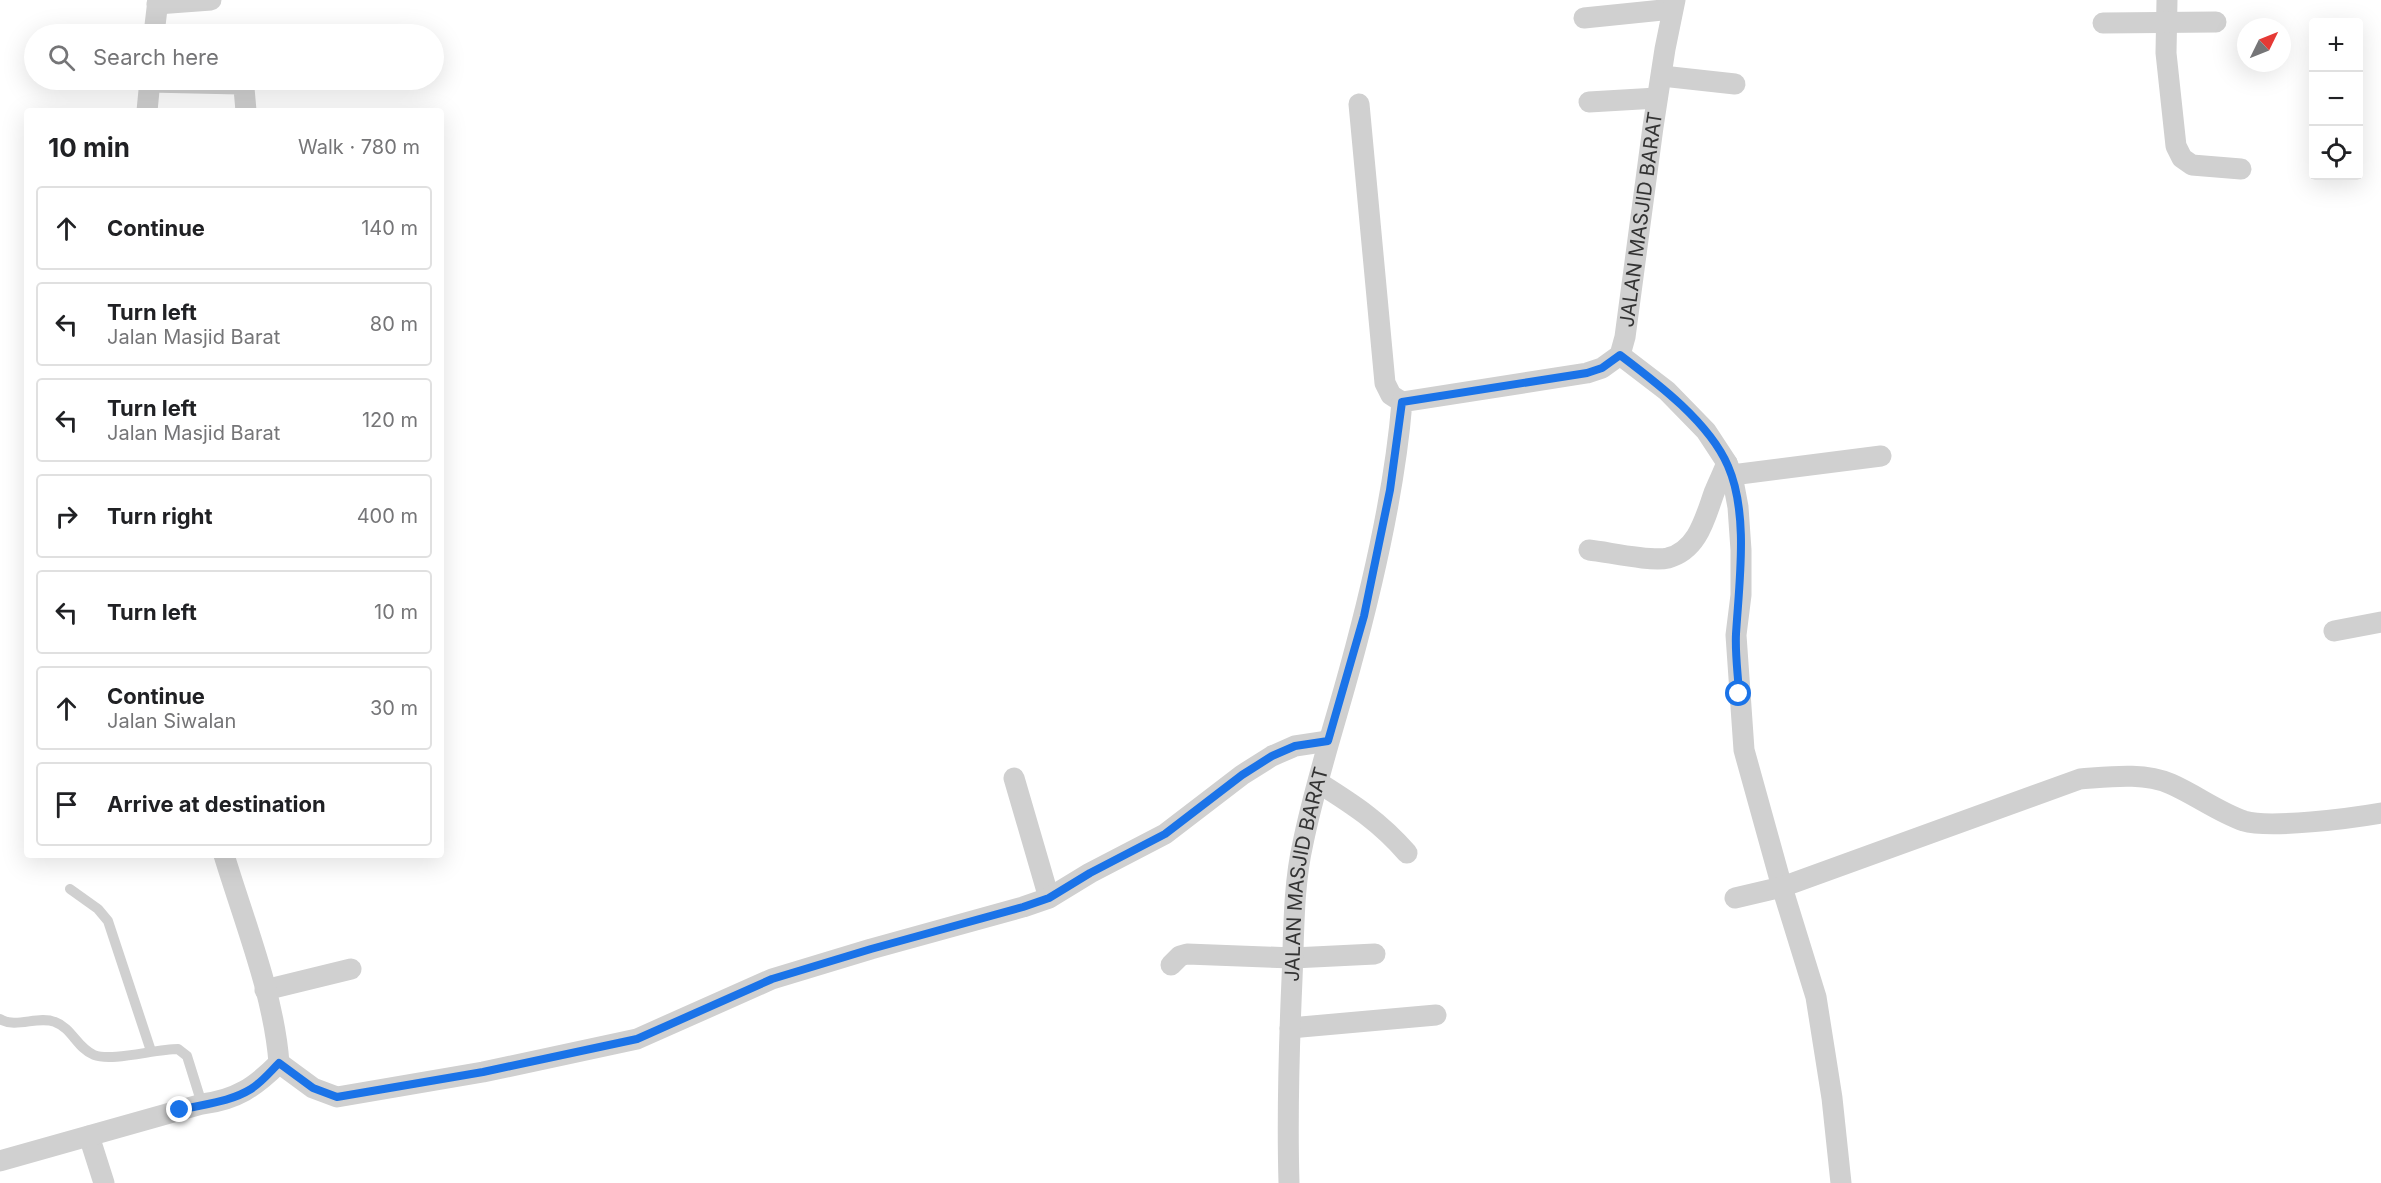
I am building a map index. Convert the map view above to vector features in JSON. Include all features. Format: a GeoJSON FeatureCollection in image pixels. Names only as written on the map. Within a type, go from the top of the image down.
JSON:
{"type":"FeatureCollection","features":[{"type":"Feature","properties":{"kind":"street"},"geometry":{"type":"LineString","coordinates":[[155,24],[157,2],[211,0]]}},
{"type":"Feature","properties":{"kind":"street"},"geometry":{"type":"LineString","coordinates":[[2167,0],[2166,53],[2176,146],[2182,158],[2192,165],[2241,169]]}},
{"type":"Feature","properties":{"kind":"street"},"geometry":{"type":"LineString","coordinates":[[1584,18],[1674,5]]}},
{"type":"Feature","properties":{"kind":"street","name":"JALAN MASJID BARAT"},"geometry":{"type":"LineString","coordinates":[[1620,355],[1634,278],[1657,98],[1674,5]]}},
{"type":"Feature","properties":{"kind":"street"},"geometry":{"type":"LineString","coordinates":[[2103,23],[2216,22]]}},
{"type":"Feature","properties":{"kind":"street"},"geometry":{"type":"LineString","coordinates":[[1662,76],[1735,84]]}},
{"type":"Feature","properties":{"kind":"street"},"geometry":{"type":"LineString","coordinates":[[147,108],[148,90]]}},
{"type":"Feature","properties":{"kind":"street"},"geometry":{"type":"LineString","coordinates":[[244,90],[246,108]]}},
{"type":"Feature","properties":{"kind":"street"},"geometry":{"type":"LineString","coordinates":[[1589,102],[1657,98]]}},
{"type":"Feature","properties":{"kind":"street"},"geometry":{"type":"LineString","coordinates":[[1359,104],[1385,383],[1391,395],[1402,402],[1587,373],[1602,368],[1620,355],[1679,403],[1706,431],[1730,469],[1738,507],[1741,550],[1741,595],[1736,635],[1744,750],[1782,887],[1816,997],[1832,1098],[1841,1183]]}},
{"type":"Feature","properties":{"kind":"street","name":"JALAN MASJID BARAT"},"geometry":{"type":"LineString","coordinates":[[1289,1183],[1287,1131],[1290,1028],[1297,883],[1302,844],[1328,741],[1364,616],[1390,490],[1402,402]]}},
{"type":"Feature","properties":{"kind":"street"},"geometry":{"type":"LineString","coordinates":[[1730,469],[1881,456]]}},
{"type":"Feature","properties":{"kind":"street"},"geometry":{"type":"LineString","coordinates":[[1589,550],[1651,558],[1667,558],[1679,553],[1690,545],[1699,533],[1730,469]]}},
{"type":"Feature","properties":{"kind":"street"},"geometry":{"type":"LineString","coordinates":[[2334,631],[2381,622]]}},
{"type":"Feature","properties":{"kind":"street"},"geometry":{"type":"LineString","coordinates":[[274,1068],[313,1088],[337,1097],[483,1072],[637,1039],[772,979],[1049,898],[1090,873],[1165,834],[1242,775],[1272,756],[1295,746],[1328,741]]}},
{"type":"Feature","properties":{"kind":"street"},"geometry":{"type":"LineString","coordinates":[[1735,898],[1782,887],[2080,779],[2121,777],[2153,779],[2169,783],[2230,815],[2255,823],[2381,813]]}},
{"type":"Feature","properties":{"kind":"street"},"geometry":{"type":"LineString","coordinates":[[1014,778],[1049,898]]}},
{"type":"Feature","properties":{"kind":"street"},"geometry":{"type":"LineString","coordinates":[[1319,783],[1365,812],[1388,831],[1407,854]]}},
{"type":"Feature","properties":{"kind":"street"},"geometry":{"type":"LineString","coordinates":[[0,1161],[202,1104],[218,1102],[253,1088],[274,1068],[275,1025],[225,858]]}},
{"type":"Feature","properties":{"kind":"street"},"geometry":{"type":"LineString","coordinates":[[1171,966],[1180,956],[1186,954],[1293,958],[1375,954]]}},
{"type":"Feature","properties":{"kind":"street"},"geometry":{"type":"LineString","coordinates":[[265,990],[351,969]]}},
{"type":"Feature","properties":{"kind":"street"},"geometry":{"type":"LineString","coordinates":[[1290,1028],[1436,1015]]}},
{"type":"Feature","properties":{"kind":"street"},"geometry":{"type":"LineString","coordinates":[[89,1136],[104,1183]]}},
{"type":"Feature","properties":{"kind":"lane"},"geometry":{"type":"LineString","coordinates":[[70,889],[98,909],[108,921],[151,1051]]}},
{"type":"Feature","properties":{"kind":"lane"},"geometry":{"type":"LineString","coordinates":[[0,1019],[22,1022],[54,1021],[65,1028],[81,1046],[96,1056],[178,1049],[187,1056],[202,1104]]}},
{"type":"Feature","properties":{"kind":"route"},"geometry":{"type":"LineString","coordinates":[[180,1110],[218,1102],[245,1092],[253,1088],[279,1063],[313,1088],[337,1097],[483,1072],[637,1039],[772,979],[1049,898],[1090,873],[1165,834],[1242,775],[1272,756],[1295,746],[1328,741],[1364,616],[1390,490],[1402,402],[1587,373],[1602,368],[1620,355],[1667,391],[1706,431],[1727,463],[1732,475],[1738,507],[1741,550],[1741,595],[1736,635],[1739,694]]}}]}
